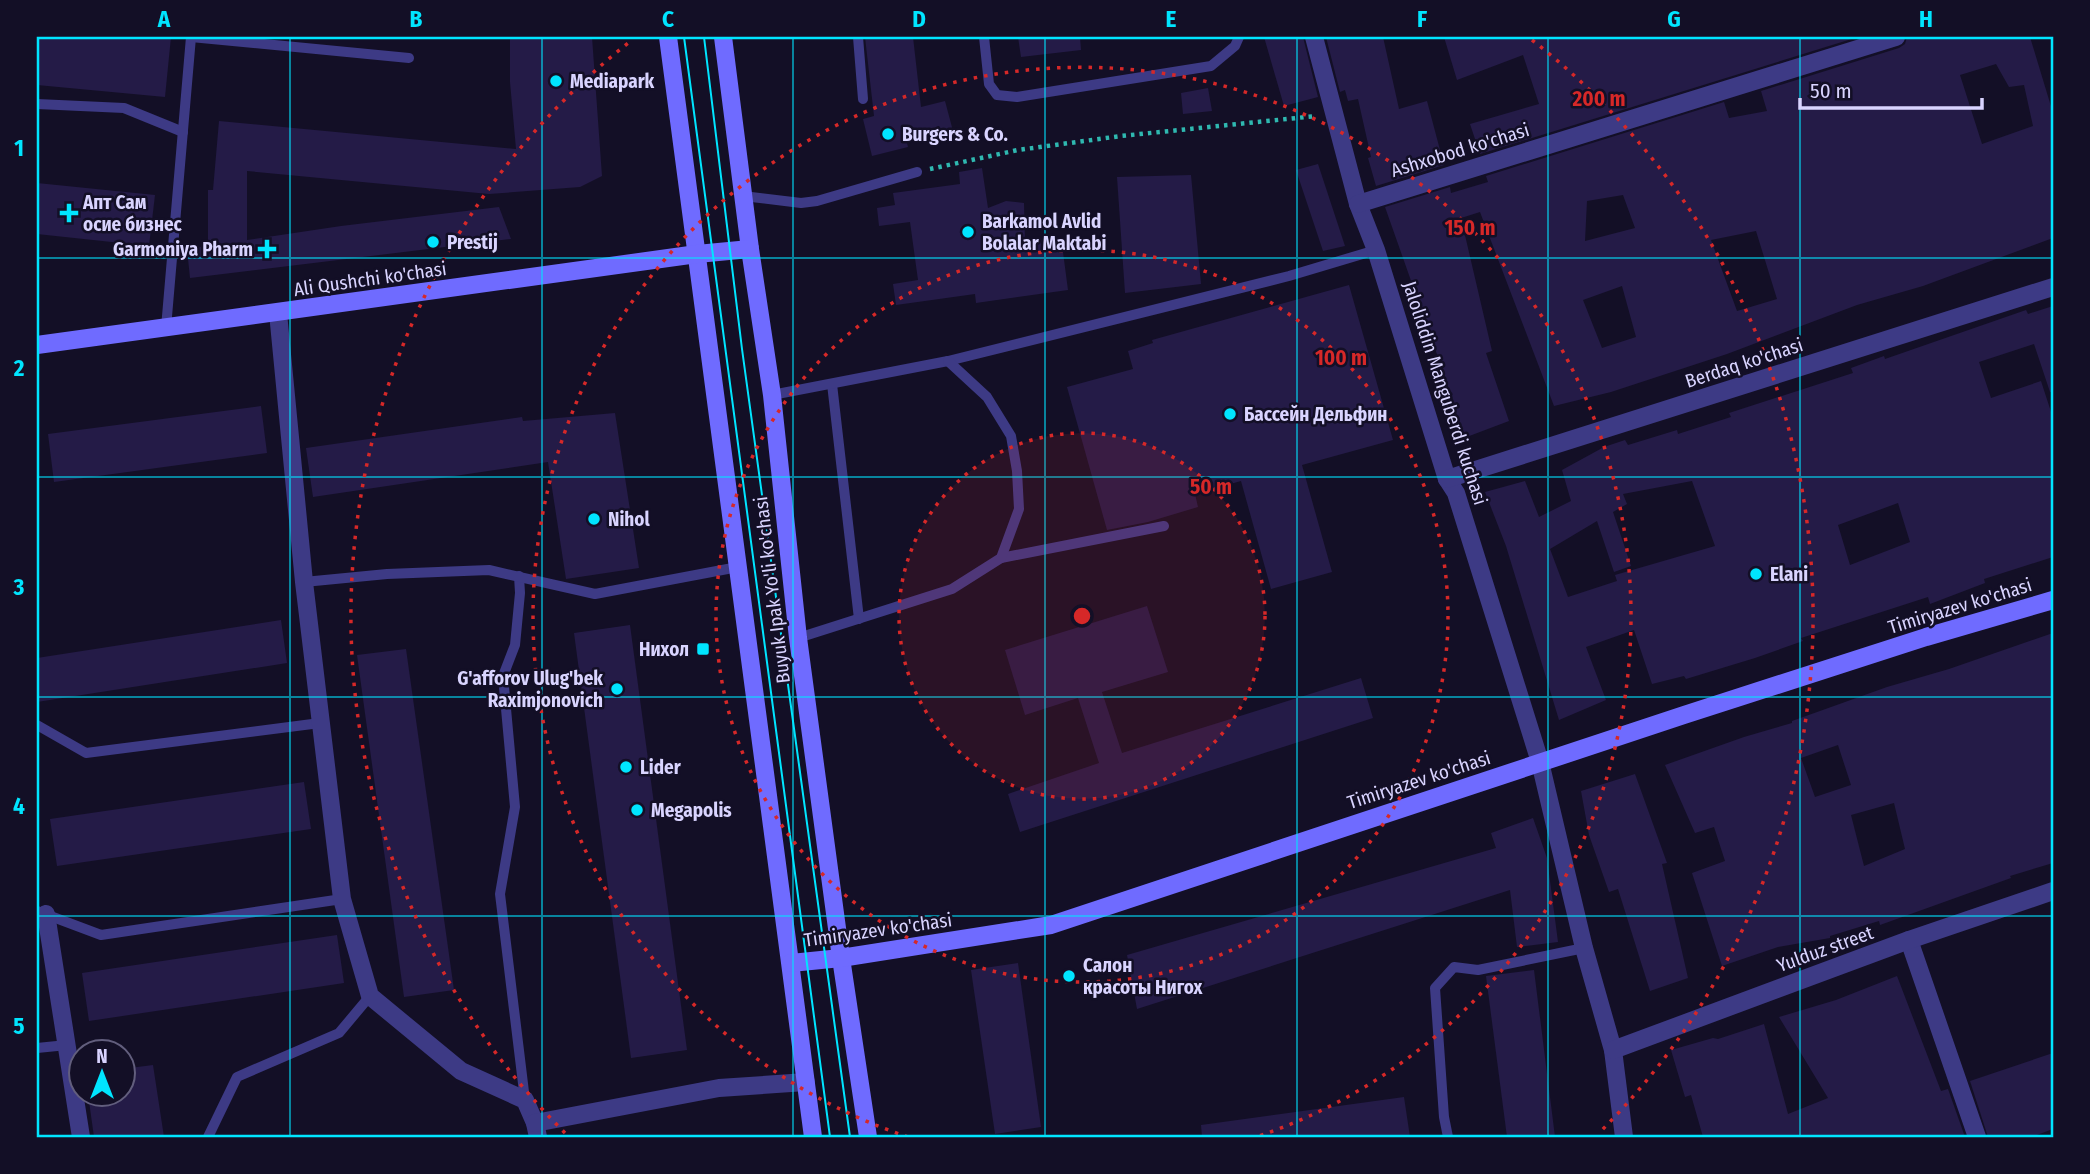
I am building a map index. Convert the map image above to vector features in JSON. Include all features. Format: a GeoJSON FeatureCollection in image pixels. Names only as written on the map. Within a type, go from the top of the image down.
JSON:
{"type":"FeatureCollection","features":[{"type":"Feature","properties":{"kind":"main road","name":"Buyuk Ipak Yo'li ko'chasi"},"geometry":{"type":"LineString","coordinates":[[668,37],[813,1137]]}},
{"type":"Feature","properties":{"kind":"main road","name":"Buyuk Ipak Yo'li ko'chasi"},"geometry":{"type":"LineString","coordinates":[[723,37],[772,395],[797,638],[868,1137]]}},
{"type":"Feature","properties":{"kind":"main road","name":"Ali Qushchi ko'chasi"},"geometry":{"type":"LineString","coordinates":[[37,345],[697,254],[750,249]]}},
{"type":"Feature","properties":{"kind":"main road","name":"Timiryazev ko'chasi"},"geometry":{"type":"LineString","coordinates":[[791,963],[841,958],[1051,925],[1540,762],[1926,637],[2053,600]]}},
{"type":"Feature","properties":{"kind":"street","name":"Jaloliddin Manguberdi kuchasi"},"geometry":{"type":"LineString","coordinates":[[1314,37],[1358,204],[1376,250],[1447,479],[1456,493],[1540,762],[1584,948],[1613,1050],[1624,1137]]}},
{"type":"Feature","properties":{"kind":"street","name":"Ashxobod ko'chasi"},"geometry":{"type":"LineString","coordinates":[[1358,204],[1896,37]]}},
{"type":"Feature","properties":{"kind":"street","name":"Berdaq ko'chasi"},"geometry":{"type":"LineString","coordinates":[[1447,479],[2053,287]]}},
{"type":"Feature","properties":{"kind":"street"},"geometry":{"type":"LineString","coordinates":[[278,313],[304,582],[342,899],[370,996],[461,1072],[525,1100],[536,1130],[719,1088],[806,1082]]}},
{"type":"Feature","properties":{"kind":"street","name":"Yulduz street"},"geometry":{"type":"LineString","coordinates":[[1613,1050],[1909,940],[2053,891]]}},
{"type":"Feature","properties":{"kind":"street"},"geometry":{"type":"LineString","coordinates":[[41,913],[66,1045]]}},
{"type":"Feature","properties":{"kind":"street"},"geometry":{"type":"LineString","coordinates":[[1909,940],[1978,1137]]}},
{"type":"Feature","properties":{"kind":"street"},"geometry":{"type":"LineString","coordinates":[[76,1108],[81,1137]]}},
{"type":"Feature","properties":{"kind":"lane"},"geometry":{"type":"LineString","coordinates":[[166,328],[191,37],[409,58]]}},
{"type":"Feature","properties":{"kind":"lane"},"geometry":{"type":"LineString","coordinates":[[858,37],[863,99]]}},
{"type":"Feature","properties":{"kind":"lane"},"geometry":{"type":"LineString","coordinates":[[984,37],[989,84],[997,95],[1017,97],[1211,66],[1235,46],[1239,37]]}},
{"type":"Feature","properties":{"kind":"lane"},"geometry":{"type":"LineString","coordinates":[[37,104],[124,107],[183,132]]}},
{"type":"Feature","properties":{"kind":"lane"},"geometry":{"type":"LineString","coordinates":[[743,197],[801,203],[817,201],[916,172]]}},
{"type":"Feature","properties":{"kind":"lane"},"geometry":{"type":"LineString","coordinates":[[772,395],[948,361],[1289,276],[1376,250]]}},
{"type":"Feature","properties":{"kind":"lane"},"geometry":{"type":"LineString","coordinates":[[948,361],[987,397],[1011,436],[1017,471],[1019,509],[1001,558]]}},
{"type":"Feature","properties":{"kind":"lane"},"geometry":{"type":"LineString","coordinates":[[832,384],[859,619]]}},
{"type":"Feature","properties":{"kind":"lane"},"geometry":{"type":"LineString","coordinates":[[797,638],[952,590],[1001,558],[1164,526]]}},
{"type":"Feature","properties":{"kind":"lane"},"geometry":{"type":"LineString","coordinates":[[304,582],[489,570],[595,594],[738,567]]}},
{"type":"Feature","properties":{"kind":"lane"},"geometry":{"type":"LineString","coordinates":[[519,576],[515,645],[503,676],[515,807],[500,894],[525,1100]]}},
{"type":"Feature","properties":{"kind":"lane"},"geometry":{"type":"LineString","coordinates":[[37,725],[86,753],[320,723]]}},
{"type":"Feature","properties":{"kind":"lane"},"geometry":{"type":"LineString","coordinates":[[41,913],[101,935],[342,899]]}},
{"type":"Feature","properties":{"kind":"lane"},"geometry":{"type":"LineString","coordinates":[[1448,1137],[1444,1117],[1435,988],[1454,967],[1478,970],[1584,948]]}},
{"type":"Feature","properties":{"kind":"lane"},"geometry":{"type":"LineString","coordinates":[[208,1137],[237,1077],[339,1033],[370,996]]}},
{"type":"Feature","properties":{"kind":"lane"},"geometry":{"type":"LineString","coordinates":[[37,1048],[66,1045]]}},
{"type":"Feature","properties":{"kind":"path"},"geometry":{"type":"LineString","coordinates":[[916,172],[1018,150],[1335,114]]}},
{"type":"Feature","properties":{"kind":"building"},"geometry":{"type":"Polygon","coordinates":[[[37,37],[171,37],[165,97],[37,85],[37,37]]]}},
{"type":"Feature","properties":{"kind":"building"},"geometry":{"type":"Polygon","coordinates":[[[510,37],[592,37],[602,176],[580,187],[489,194],[247,171],[247,240],[499,207],[511,239],[190,278],[187,249],[208,246],[208,190],[213,190],[219,121],[516,149],[510,82],[510,37]]]}},
{"type":"Feature","properties":{"kind":"building"},"geometry":{"type":"Polygon","coordinates":[[[865,37],[913,37],[921,107],[945,101],[953,131],[872,156],[863,119],[874,116],[865,37]]]}},
{"type":"Feature","properties":{"kind":"building"},"geometry":{"type":"Polygon","coordinates":[[[1018,37],[1080,37],[1081,50],[1021,57],[1018,37]]]}},
{"type":"Feature","properties":{"kind":"building"},"geometry":{"type":"Polygon","coordinates":[[[1264,37],[1303,37],[1318,97],[1284,106],[1264,37]]]}},
{"type":"Feature","properties":{"kind":"building"},"geometry":{"type":"Polygon","coordinates":[[[1326,37],[1383,37],[1399,109],[1427,101],[1444,165],[1376,186],[1368,158],[1371,157],[1358,99],[1348,101],[1345,90],[1340,92],[1326,37]]]}},
{"type":"Feature","properties":{"kind":"building"},"geometry":{"type":"Polygon","coordinates":[[[1444,37],[1858,37],[1480,154],[1470,124],[1539,104],[1523,55],[1457,80],[1444,37]]]}},
{"type":"Feature","properties":{"kind":"building"},"geometry":{"type":"Polygon","coordinates":[[[1907,37],[2030,37],[2053,113],[2053,238],[1923,286],[1857,305],[1727,354],[1611,392],[1554,406],[1480,212],[1461,218],[1492,351],[1486,353],[1509,421],[1464,438],[1385,207],[1450,187],[1451,193],[1488,182],[1486,176],[1724,102],[1729,118],[1767,111],[1761,91],[1905,44],[1907,37]],[[1996,64],[1960,75],[1982,144],[2033,126],[2024,85],[2009,87],[1996,64]],[[1623,195],[1587,201],[1585,241],[1635,228],[1623,195]],[[1756,231],[1711,240],[1737,311],[1777,299],[1756,231]],[[1622,286],[1583,300],[1602,348],[1636,337],[1622,286]]]}},
{"type":"Feature","properties":{"kind":"building"},"geometry":{"type":"Polygon","coordinates":[[[1208,88],[1212,111],[1183,114],[1181,93],[1208,88]]]}},
{"type":"Feature","properties":{"kind":"building"},"geometry":{"type":"Polygon","coordinates":[[[1318,164],[1345,246],[1323,251],[1296,170],[1318,164]]]}},
{"type":"Feature","properties":{"kind":"building","name":"Barkamol Avlid Bolalar Maktabi"},"geometry":{"type":"Polygon","coordinates":[[[982,168],[988,208],[1006,201],[1024,203],[1025,242],[1061,237],[1068,290],[976,303],[975,294],[896,305],[893,284],[918,280],[910,222],[879,226],[877,208],[895,205],[893,193],[960,184],[959,172],[982,168]]]}},
{"type":"Feature","properties":{"kind":"building"},"geometry":{"type":"Polygon","coordinates":[[[1191,175],[1201,284],[1125,293],[1117,177],[1191,175]]]}},
{"type":"Feature","properties":{"kind":"building"},"geometry":{"type":"Polygon","coordinates":[[[37,183],[155,195],[149,246],[37,234],[37,183]]]}},
{"type":"Feature","properties":{"kind":"building","name":"Бассейн Дельфин"},"geometry":{"type":"Polygon","coordinates":[[[1349,285],[1393,440],[1302,465],[1332,572],[1271,589],[1241,481],[1195,494],[1198,507],[1148,522],[1107,530],[1067,387],[1133,369],[1128,351],[1153,343],[1152,340],[1349,285]]]}},
{"type":"Feature","properties":{"kind":"building"},"geometry":{"type":"Polygon","coordinates":[[[2053,306],[2053,392],[2050,392],[2034,344],[1979,362],[1991,398],[2041,381],[2053,418],[2053,557],[1984,579],[1985,583],[1930,604],[1928,597],[1801,638],[1803,641],[1755,658],[1686,679],[1684,676],[1652,684],[1634,630],[1586,647],[1606,700],[1559,720],[1506,546],[1485,492],[1525,481],[1539,517],[1571,501],[1562,470],[1604,447],[1625,440],[1628,445],[1677,430],[1678,434],[1731,417],[1729,413],[1853,373],[1851,368],[1884,356],[1885,359],[2026,310],[2028,314],[2053,306]],[[1692,481],[1623,494],[1627,504],[1613,512],[1631,566],[1614,572],[1597,521],[1550,549],[1568,597],[1617,581],[1615,575],[1715,546],[1692,481]],[[1898,503],[1838,525],[1850,565],[1910,542],[1898,503]]]}},
{"type":"Feature","properties":{"kind":"building"},"geometry":{"type":"Polygon","coordinates":[[[261,406],[267,453],[54,482],[48,434],[261,406]]]}},
{"type":"Feature","properties":{"kind":"building"},"geometry":{"type":"Polygon","coordinates":[[[615,413],[639,568],[566,579],[548,462],[313,497],[306,448],[522,417],[523,421],[615,413]]]}},
{"type":"Feature","properties":{"kind":"building"},"geometry":{"type":"Polygon","coordinates":[[[1147,606],[1168,672],[1102,692],[1122,753],[1361,678],[1373,718],[1020,832],[1008,794],[1099,763],[1078,698],[1025,715],[1005,650],[1147,606]]]}},
{"type":"Feature","properties":{"kind":"building"},"geometry":{"type":"Polygon","coordinates":[[[281,620],[287,663],[37,702],[37,658],[281,620]]]}},
{"type":"Feature","properties":{"kind":"building"},"geometry":{"type":"Polygon","coordinates":[[[630,625],[687,1050],[631,1058],[574,633],[630,625]]]}},
{"type":"Feature","properties":{"kind":"building"},"geometry":{"type":"Polygon","coordinates":[[[2053,633],[2053,863],[2010,876],[2011,878],[1880,925],[1879,921],[1830,938],[1778,947],[1722,966],[1692,873],[1725,861],[1714,827],[1695,833],[1665,765],[1792,723],[1887,687],[2053,633]],[[1838,745],[1801,758],[1815,797],[1851,785],[1838,745]],[[1894,803],[1851,815],[1864,866],[1905,849],[1894,803]]]}},
{"type":"Feature","properties":{"kind":"building"},"geometry":{"type":"Polygon","coordinates":[[[406,649],[454,990],[404,997],[357,655],[406,649]]]}},
{"type":"Feature","properties":{"kind":"building"},"geometry":{"type":"Polygon","coordinates":[[[1635,774],[1667,863],[1662,864],[1688,978],[1650,991],[1618,889],[1609,892],[1589,835],[1581,791],[1635,774]]]}},
{"type":"Feature","properties":{"kind":"building"},"geometry":{"type":"Polygon","coordinates":[[[304,782],[311,829],[57,866],[50,819],[304,782]]]}},
{"type":"Feature","properties":{"kind":"building"},"geometry":{"type":"Polygon","coordinates":[[[1533,818],[1547,858],[1558,942],[1517,947],[1510,890],[1137,1009],[1127,955],[1496,848],[1491,833],[1533,818]]]}},
{"type":"Feature","properties":{"kind":"building"},"geometry":{"type":"Polygon","coordinates":[[[337,935],[344,983],[89,1021],[82,973],[337,935]]]}},
{"type":"Feature","properties":{"kind":"building"},"geometry":{"type":"Polygon","coordinates":[[[1018,963],[1041,1127],[995,1134],[971,970],[1018,963]]]}},
{"type":"Feature","properties":{"kind":"building"},"geometry":{"type":"Polygon","coordinates":[[[1534,970],[1555,1137],[1507,1137],[1486,976],[1534,970]]]}},
{"type":"Feature","properties":{"kind":"building"},"geometry":{"type":"Polygon","coordinates":[[[1897,976],[1941,1091],[1948,1089],[1965,1137],[1703,1137],[1691,1095],[1685,1097],[1671,1050],[1764,1024],[1788,1114],[1828,1098],[1779,1017],[1836,1000],[1897,976]]]}},
{"type":"Feature","properties":{"kind":"building"},"geometry":{"type":"Polygon","coordinates":[[[2053,1053],[2053,1129],[2031,1137],[1988,1137],[1970,1081],[2053,1053]]]}},
{"type":"Feature","properties":{"kind":"building"},"geometry":{"type":"Polygon","coordinates":[[[153,1065],[164,1137],[94,1137],[90,1108],[136,1108],[136,1067],[153,1065]]]}},
{"type":"Feature","properties":{"kind":"building"},"geometry":{"type":"Polygon","coordinates":[[[1404,1097],[1410,1137],[1202,1137],[1201,1125],[1404,1097]]]}},
{"type":"Feature","properties":{"kind":"tram line"},"geometry":{"type":"LineString","coordinates":[[684,37],[830,1137]]}},
{"type":"Feature","properties":{"kind":"tram line"},"geometry":{"type":"LineString","coordinates":[[704,37],[742,349],[850,1137]]}},
{"type":"Feature","properties":{"kind":"place","name":"Mediapark"},"geometry":{"type":"Point","coordinates":[556,81]}},
{"type":"Feature","properties":{"kind":"place","name":"Burgers & Co."},"geometry":{"type":"Point","coordinates":[888,134]}},
{"type":"Feature","properties":{"kind":"place","name":"Апт Сам осие бизнес"},"geometry":{"type":"Point","coordinates":[69,213]}},
{"type":"Feature","properties":{"kind":"place","name":"Barkamol Avlid Bolalar Maktabi"},"geometry":{"type":"Point","coordinates":[968,232]}},
{"type":"Feature","properties":{"kind":"place","name":"Prestij"},"geometry":{"type":"Point","coordinates":[433,242]}},
{"type":"Feature","properties":{"kind":"place","name":"Garmoniya Pharm"},"geometry":{"type":"Point","coordinates":[267,249]}},
{"type":"Feature","properties":{"kind":"place","name":"Бассейн Дельфин"},"geometry":{"type":"Point","coordinates":[1230,414]}},
{"type":"Feature","properties":{"kind":"place","name":"Nihol"},"geometry":{"type":"Point","coordinates":[594,519]}},
{"type":"Feature","properties":{"kind":"place","name":"Elani"},"geometry":{"type":"Point","coordinates":[1756,574]}},
{"type":"Feature","properties":{"kind":"place","name":"Нихол"},"geometry":{"type":"Point","coordinates":[703,649]}},
{"type":"Feature","properties":{"kind":"place","name":"G'afforov Ulug'bek Raximjonovich"},"geometry":{"type":"Point","coordinates":[617,689]}},
{"type":"Feature","properties":{"kind":"place","name":"Lider"},"geometry":{"type":"Point","coordinates":[626,767]}},
{"type":"Feature","properties":{"kind":"place","name":"Megapolis"},"geometry":{"type":"Point","coordinates":[637,810]}},
{"type":"Feature","properties":{"kind":"place","name":"Салон красоты Нигох"},"geometry":{"type":"Point","coordinates":[1069,976]}}]}
